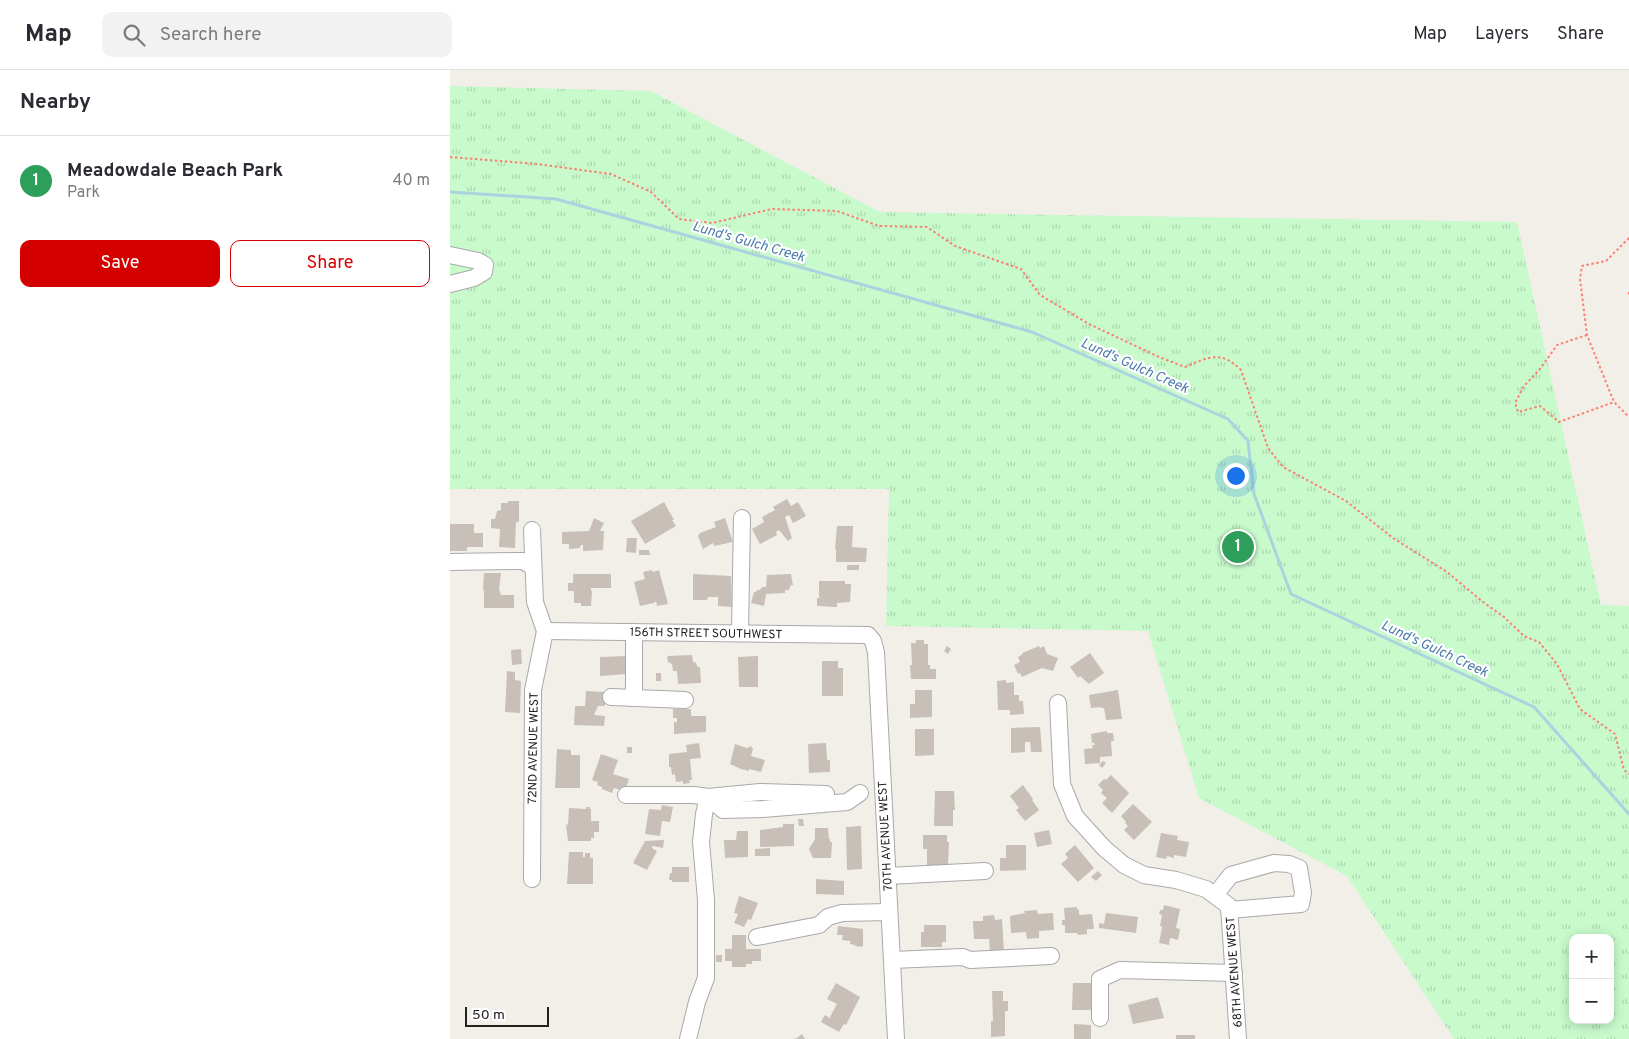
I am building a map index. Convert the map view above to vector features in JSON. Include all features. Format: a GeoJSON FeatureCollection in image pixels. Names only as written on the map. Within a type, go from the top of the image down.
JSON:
{"type":"FeatureCollection","features":[{"type":"Feature","properties":{"kind":"street"},"geometry":{"type":"LineString","coordinates":[[450,255],[478,261],[485,265],[484,272],[474,278],[450,284]]}},
{"type":"Feature","properties":{"kind":"street"},"geometry":{"type":"LineString","coordinates":[[740,633],[742,518]]}},
{"type":"Feature","properties":{"kind":"street"},"geometry":{"type":"LineString","coordinates":[[532,530],[535,602],[545,631]]}},
{"type":"Feature","properties":{"kind":"street"},"geometry":{"type":"LineString","coordinates":[[450,562],[522,561],[534,567]]}},
{"type":"Feature","properties":{"kind":"street","name":"156TH STREET SOUTHWEST"},"geometry":{"type":"LineString","coordinates":[[545,631],[868,635]]}},
{"type":"Feature","properties":{"kind":"street","name":"72ND AVENUE WEST"},"geometry":{"type":"LineString","coordinates":[[532,879],[533,690],[545,631]]}},
{"type":"Feature","properties":{"kind":"street"},"geometry":{"type":"LineString","coordinates":[[634,632],[634,698]]}},
{"type":"Feature","properties":{"kind":"street","name":"70TH AVENUE WEST"},"geometry":{"type":"LineString","coordinates":[[868,635],[873,641],[876,652],[896,1039]]}},
{"type":"Feature","properties":{"kind":"street"},"geometry":{"type":"LineString","coordinates":[[611,697],[685,700]]}},
{"type":"Feature","properties":{"kind":"street"},"geometry":{"type":"LineString","coordinates":[[1058,703],[1062,784],[1075,816],[1104,848],[1124,865],[1144,874],[1176,880],[1206,889],[1229,908],[1301,904],[1304,893],[1299,868],[1289,864],[1274,864],[1231,875],[1215,896]]}},
{"type":"Feature","properties":{"kind":"street"},"geometry":{"type":"LineString","coordinates":[[626,795],[694,795],[708,797],[760,792],[883,792]]}},
{"type":"Feature","properties":{"kind":"street"},"geometry":{"type":"LineString","coordinates":[[688,1039],[697,1002],[706,978],[706,900],[701,842],[708,797]]}},
{"type":"Feature","properties":{"kind":"street"},"geometry":{"type":"LineString","coordinates":[[888,876],[985,871]]}},
{"type":"Feature","properties":{"kind":"street","name":"68TH AVENUE WEST"},"geometry":{"type":"LineString","coordinates":[[1229,908],[1238,1039]]}},
{"type":"Feature","properties":{"kind":"street"},"geometry":{"type":"LineString","coordinates":[[757,937],[819,925],[828,917],[842,913],[889,912]]}},
{"type":"Feature","properties":{"kind":"street"},"geometry":{"type":"LineString","coordinates":[[892,960],[963,956],[970,960],[1051,956]]}},
{"type":"Feature","properties":{"kind":"street"},"geometry":{"type":"LineString","coordinates":[[1100,1018],[1100,979],[1120,970],[1234,973]]}},
{"type":"Feature","properties":{"kind":"path"},"geometry":{"type":"LineString","coordinates":[[450,158],[537,164],[611,174],[650,192],[679,219],[712,223],[772,209],[837,211],[879,226],[928,227],[955,246],[1021,269],[1040,294],[1089,324],[1159,357],[1185,367],[1209,357],[1232,360],[1241,370],[1268,448],[1283,467],[1346,501],[1393,538],[1447,572],[1483,602],[1504,616],[1524,636],[1539,642],[1558,664],[1580,709],[1615,734],[1624,770],[1629,774]]}},
{"type":"Feature","properties":{"kind":"path"},"geometry":{"type":"LineString","coordinates":[[1629,238],[1606,261],[1582,266],[1580,279],[1587,335],[1614,402],[1629,417]]}},
{"type":"Feature","properties":{"kind":"path"},"geometry":{"type":"LineString","coordinates":[[1587,335],[1557,345],[1540,369],[1524,386],[1515,403],[1518,412],[1540,406],[1559,422],[1614,402]]}},
{"type":"Feature","properties":{"kind":"green space"},"geometry":{"type":"Polygon","coordinates":[[[450,86],[651,91],[880,212],[1517,222],[1601,605],[1629,606],[1629,1039],[1454,1039],[1347,876],[1199,798],[1148,631],[886,626],[889,489],[450,489],[450,86]]]}},
{"type":"Feature","properties":{"kind":"building"},"geometry":{"type":"Polygon","coordinates":[[[787,499],[791,506],[798,502],[806,516],[793,523],[789,515],[785,517],[792,538],[788,541],[779,530],[776,532],[777,535],[760,544],[752,529],[764,522],[762,517],[775,510],[773,507],[787,499]]]}},
{"type":"Feature","properties":{"kind":"building"},"geometry":{"type":"Polygon","coordinates":[[[508,501],[519,501],[519,522],[516,522],[515,548],[499,547],[500,529],[491,528],[491,519],[495,519],[497,511],[501,510],[501,503],[508,503],[508,501]]]}},
{"type":"Feature","properties":{"kind":"building"},"geometry":{"type":"Polygon","coordinates":[[[664,502],[676,526],[645,544],[631,521],[664,502]]]}},
{"type":"Feature","properties":{"kind":"building"},"geometry":{"type":"Polygon","coordinates":[[[594,518],[604,523],[600,531],[604,531],[603,550],[583,551],[583,545],[580,548],[569,549],[569,544],[562,544],[562,532],[589,531],[594,518]]]}},
{"type":"Feature","properties":{"kind":"building"},"geometry":{"type":"Polygon","coordinates":[[[725,518],[733,542],[714,546],[713,543],[703,549],[698,536],[700,533],[716,527],[714,522],[725,518]]]}},
{"type":"Feature","properties":{"kind":"building"},"geometry":{"type":"Polygon","coordinates":[[[450,524],[474,524],[474,533],[483,533],[483,547],[467,547],[467,551],[450,551],[450,524]]]}},
{"type":"Feature","properties":{"kind":"building"},"geometry":{"type":"Polygon","coordinates":[[[837,526],[853,526],[852,547],[867,548],[866,562],[836,562],[837,526]]]}},
{"type":"Feature","properties":{"kind":"building"},"geometry":{"type":"Polygon","coordinates":[[[627,538],[637,538],[636,553],[626,552],[627,538]]]}},
{"type":"Feature","properties":{"kind":"building"},"geometry":{"type":"Polygon","coordinates":[[[639,550],[649,550],[650,555],[639,555],[639,550]]]}},
{"type":"Feature","properties":{"kind":"building"},"geometry":{"type":"Polygon","coordinates":[[[847,565],[859,565],[859,570],[847,570],[847,565]]]}},
{"type":"Feature","properties":{"kind":"building"},"geometry":{"type":"Polygon","coordinates":[[[652,570],[653,572],[659,570],[668,604],[657,606],[656,601],[640,606],[634,582],[645,579],[643,572],[652,570]]]}},
{"type":"Feature","properties":{"kind":"building"},"geometry":{"type":"Polygon","coordinates":[[[484,573],[501,573],[499,590],[501,595],[514,595],[514,608],[484,608],[484,573]]]}},
{"type":"Feature","properties":{"kind":"building"},"geometry":{"type":"Polygon","coordinates":[[[573,574],[611,574],[611,588],[591,588],[591,606],[581,606],[581,603],[574,603],[574,591],[568,591],[568,583],[573,583],[573,574]]]}},
{"type":"Feature","properties":{"kind":"building"},"geometry":{"type":"Polygon","coordinates":[[[693,574],[731,576],[732,607],[718,606],[718,597],[708,597],[707,600],[693,600],[693,574]]]}},
{"type":"Feature","properties":{"kind":"building"},"geometry":{"type":"Polygon","coordinates":[[[791,574],[793,585],[791,585],[789,590],[785,590],[785,593],[766,594],[764,606],[751,603],[754,592],[762,587],[766,587],[767,575],[791,574]]]}},
{"type":"Feature","properties":{"kind":"building"},"geometry":{"type":"Polygon","coordinates":[[[819,581],[845,581],[845,584],[851,584],[850,602],[837,603],[837,607],[817,606],[817,598],[821,598],[819,597],[819,581]]]}},
{"type":"Feature","properties":{"kind":"building"},"geometry":{"type":"Polygon","coordinates":[[[916,640],[924,640],[924,644],[928,644],[928,665],[930,665],[930,669],[936,669],[936,679],[911,679],[911,643],[916,643],[916,640]]]}},
{"type":"Feature","properties":{"kind":"building"},"geometry":{"type":"Polygon","coordinates":[[[947,646],[951,649],[948,654],[944,651],[947,646]]]}},
{"type":"Feature","properties":{"kind":"building"},"geometry":{"type":"Polygon","coordinates":[[[1039,646],[1040,648],[1044,646],[1047,654],[1058,658],[1053,671],[1042,668],[1022,677],[1020,673],[1018,674],[1014,665],[1020,662],[1018,657],[1022,653],[1039,646]]]}},
{"type":"Feature","properties":{"kind":"building"},"geometry":{"type":"Polygon","coordinates":[[[521,649],[522,664],[512,665],[511,650],[521,649]]]}},
{"type":"Feature","properties":{"kind":"building"},"geometry":{"type":"Polygon","coordinates":[[[1090,653],[1104,673],[1089,684],[1080,676],[1078,678],[1070,667],[1090,653]]]}},
{"type":"Feature","properties":{"kind":"building"},"geometry":{"type":"Polygon","coordinates":[[[692,655],[693,662],[700,667],[701,683],[678,684],[677,671],[673,671],[672,664],[668,662],[667,658],[668,656],[692,655]]]}},
{"type":"Feature","properties":{"kind":"building"},"geometry":{"type":"Polygon","coordinates":[[[627,656],[627,674],[600,676],[600,657],[627,656]]]}},
{"type":"Feature","properties":{"kind":"building"},"geometry":{"type":"Polygon","coordinates":[[[758,656],[758,687],[739,687],[738,657],[758,656]]]}},
{"type":"Feature","properties":{"kind":"building"},"geometry":{"type":"Polygon","coordinates":[[[822,661],[838,661],[838,668],[843,668],[843,696],[822,696],[822,661]]]}},
{"type":"Feature","properties":{"kind":"building"},"geometry":{"type":"Polygon","coordinates":[[[507,671],[515,672],[515,680],[521,681],[520,713],[505,712],[507,671]]]}},
{"type":"Feature","properties":{"kind":"building"},"geometry":{"type":"Polygon","coordinates":[[[656,673],[661,673],[661,681],[656,681],[656,673]]]}},
{"type":"Feature","properties":{"kind":"building"},"geometry":{"type":"Polygon","coordinates":[[[1006,680],[1006,683],[1014,682],[1014,695],[1019,695],[1019,701],[1023,701],[1024,714],[1010,715],[1010,710],[998,710],[997,681],[1006,680]]]}},
{"type":"Feature","properties":{"kind":"building"},"geometry":{"type":"Polygon","coordinates":[[[915,690],[932,690],[932,717],[910,718],[910,704],[915,704],[915,690]]]}},
{"type":"Feature","properties":{"kind":"building"},"geometry":{"type":"Polygon","coordinates":[[[1118,690],[1122,719],[1106,720],[1104,708],[1091,708],[1089,695],[1118,690]]]}},
{"type":"Feature","properties":{"kind":"building"},"geometry":{"type":"Polygon","coordinates":[[[586,691],[606,692],[605,706],[598,706],[594,715],[605,716],[604,726],[574,725],[575,706],[585,706],[586,691]]]}},
{"type":"Feature","properties":{"kind":"building"},"geometry":{"type":"Polygon","coordinates":[[[673,709],[691,709],[691,716],[706,716],[706,732],[674,734],[674,722],[677,722],[677,718],[673,718],[673,709]]]}},
{"type":"Feature","properties":{"kind":"building"},"geometry":{"type":"Polygon","coordinates":[[[1040,727],[1042,752],[1031,752],[1030,742],[1025,742],[1025,752],[1011,753],[1011,728],[1040,727]]]}},
{"type":"Feature","properties":{"kind":"building"},"geometry":{"type":"Polygon","coordinates":[[[915,729],[934,729],[934,755],[915,756],[915,729]]]}},
{"type":"Feature","properties":{"kind":"building"},"geometry":{"type":"Polygon","coordinates":[[[1107,731],[1107,733],[1113,733],[1114,741],[1111,741],[1112,756],[1100,757],[1100,763],[1085,764],[1084,749],[1093,748],[1092,745],[1095,745],[1092,743],[1091,734],[1107,731]]]}},
{"type":"Feature","properties":{"kind":"building"},"geometry":{"type":"Polygon","coordinates":[[[699,743],[701,758],[690,759],[692,780],[689,780],[690,783],[683,784],[683,781],[676,782],[675,774],[672,775],[671,767],[669,767],[669,754],[687,752],[686,745],[699,743]]]}},
{"type":"Feature","properties":{"kind":"building"},"geometry":{"type":"Polygon","coordinates":[[[826,743],[827,760],[830,760],[830,772],[809,773],[808,744],[826,743]]]}},
{"type":"Feature","properties":{"kind":"building"},"geometry":{"type":"Polygon","coordinates":[[[735,744],[747,748],[751,746],[753,749],[751,756],[765,760],[761,772],[741,769],[730,764],[735,744]]]}},
{"type":"Feature","properties":{"kind":"building"},"geometry":{"type":"Polygon","coordinates":[[[627,747],[632,747],[632,753],[627,753],[627,747]]]}},
{"type":"Feature","properties":{"kind":"building"},"geometry":{"type":"Polygon","coordinates":[[[557,749],[571,750],[571,755],[580,755],[580,788],[555,788],[557,749]]]}},
{"type":"Feature","properties":{"kind":"building"},"geometry":{"type":"Polygon","coordinates":[[[601,754],[618,760],[613,774],[629,779],[625,791],[614,788],[612,793],[602,789],[602,787],[597,785],[598,782],[592,780],[601,754]]]}},
{"type":"Feature","properties":{"kind":"building"},"geometry":{"type":"Polygon","coordinates":[[[1103,761],[1106,763],[1102,768],[1099,765],[1103,761]]]}},
{"type":"Feature","properties":{"kind":"building"},"geometry":{"type":"Polygon","coordinates":[[[1111,775],[1129,793],[1112,813],[1102,803],[1107,798],[1101,793],[1103,790],[1098,785],[1111,775]]]}},
{"type":"Feature","properties":{"kind":"building"},"geometry":{"type":"Polygon","coordinates":[[[1023,785],[1039,810],[1025,821],[1016,810],[1019,808],[1010,796],[1023,785]]]}},
{"type":"Feature","properties":{"kind":"building"},"geometry":{"type":"Polygon","coordinates":[[[935,791],[954,791],[955,810],[953,810],[953,826],[934,826],[935,791]]]}},
{"type":"Feature","properties":{"kind":"building"},"geometry":{"type":"Polygon","coordinates":[[[1133,804],[1152,822],[1134,840],[1124,830],[1128,826],[1121,816],[1133,804]]]}},
{"type":"Feature","properties":{"kind":"building"},"geometry":{"type":"Polygon","coordinates":[[[662,805],[673,807],[670,822],[662,821],[660,836],[645,834],[649,809],[661,810],[662,805]]]}},
{"type":"Feature","properties":{"kind":"building"},"geometry":{"type":"Polygon","coordinates":[[[586,807],[591,809],[591,821],[599,821],[599,832],[594,832],[594,838],[591,838],[591,841],[568,841],[566,824],[568,825],[569,808],[586,809],[586,807]]]}},
{"type":"Feature","properties":{"kind":"building"},"geometry":{"type":"Polygon","coordinates":[[[798,819],[803,819],[804,826],[799,826],[798,819]]]}},
{"type":"Feature","properties":{"kind":"building"},"geometry":{"type":"Polygon","coordinates":[[[783,824],[794,824],[794,846],[760,847],[760,830],[783,827],[783,824]]]}},
{"type":"Feature","properties":{"kind":"building"},"geometry":{"type":"Polygon","coordinates":[[[861,826],[862,869],[847,870],[846,827],[861,826]]]}},
{"type":"Feature","properties":{"kind":"building"},"geometry":{"type":"Polygon","coordinates":[[[815,828],[828,828],[829,839],[832,842],[831,858],[813,858],[809,849],[815,839],[815,828]]]}},
{"type":"Feature","properties":{"kind":"building"},"geometry":{"type":"Polygon","coordinates":[[[1049,830],[1052,844],[1037,847],[1034,833],[1049,830]]]}},
{"type":"Feature","properties":{"kind":"building"},"geometry":{"type":"Polygon","coordinates":[[[737,831],[748,831],[748,857],[725,858],[724,840],[736,840],[737,831]]]}},
{"type":"Feature","properties":{"kind":"building"},"geometry":{"type":"Polygon","coordinates":[[[1161,833],[1178,836],[1177,840],[1189,842],[1186,857],[1174,855],[1174,858],[1167,856],[1166,859],[1156,857],[1161,833]]]}},
{"type":"Feature","properties":{"kind":"building"},"geometry":{"type":"Polygon","coordinates":[[[923,835],[947,835],[947,842],[949,842],[948,866],[927,865],[927,849],[923,849],[923,835]]]}},
{"type":"Feature","properties":{"kind":"building"},"geometry":{"type":"Polygon","coordinates":[[[664,840],[663,848],[653,846],[652,848],[657,851],[647,870],[633,863],[645,841],[664,840]]]}},
{"type":"Feature","properties":{"kind":"building"},"geometry":{"type":"Polygon","coordinates":[[[1006,845],[1026,845],[1026,870],[1000,871],[1000,858],[1006,858],[1006,845]]]}},
{"type":"Feature","properties":{"kind":"building"},"geometry":{"type":"Polygon","coordinates":[[[1075,845],[1094,868],[1078,882],[1061,864],[1068,858],[1065,854],[1075,845]]]}},
{"type":"Feature","properties":{"kind":"building"},"geometry":{"type":"Polygon","coordinates":[[[770,848],[770,856],[755,856],[755,849],[770,848]]]}},
{"type":"Feature","properties":{"kind":"building"},"geometry":{"type":"Polygon","coordinates":[[[569,852],[583,852],[583,857],[585,857],[585,853],[590,853],[590,858],[593,858],[593,884],[567,884],[569,852]]]}},
{"type":"Feature","properties":{"kind":"building"},"geometry":{"type":"Polygon","coordinates":[[[672,867],[689,867],[689,882],[672,882],[672,880],[669,880],[672,867]]]}},
{"type":"Feature","properties":{"kind":"building"},"geometry":{"type":"Polygon","coordinates":[[[1098,871],[1102,875],[1096,881],[1091,877],[1098,871]]]}},
{"type":"Feature","properties":{"kind":"building"},"geometry":{"type":"Polygon","coordinates":[[[816,879],[844,881],[844,895],[816,894],[816,879]]]}},
{"type":"Feature","properties":{"kind":"building"},"geometry":{"type":"Polygon","coordinates":[[[739,896],[758,903],[751,920],[748,919],[744,927],[734,923],[738,914],[734,913],[739,896]]]}},
{"type":"Feature","properties":{"kind":"building"},"geometry":{"type":"Polygon","coordinates":[[[1164,905],[1180,909],[1176,928],[1180,929],[1178,940],[1170,938],[1169,945],[1159,943],[1162,915],[1159,914],[1160,910],[1163,910],[1164,905]]]}},
{"type":"Feature","properties":{"kind":"building"},"geometry":{"type":"Polygon","coordinates":[[[1077,907],[1079,915],[1092,914],[1094,929],[1087,929],[1087,934],[1065,933],[1065,925],[1062,925],[1062,920],[1065,920],[1064,908],[1077,907]]]}},
{"type":"Feature","properties":{"kind":"building"},"geometry":{"type":"Polygon","coordinates":[[[1037,910],[1038,914],[1053,913],[1054,930],[1039,931],[1039,938],[1027,939],[1026,932],[1011,933],[1010,916],[1025,913],[1024,911],[1037,910]]]}},
{"type":"Feature","properties":{"kind":"building"},"geometry":{"type":"Polygon","coordinates":[[[1106,913],[1138,917],[1136,933],[1099,928],[1099,923],[1104,924],[1106,913]]]}},
{"type":"Feature","properties":{"kind":"building"},"geometry":{"type":"Polygon","coordinates":[[[994,915],[995,920],[1002,919],[1004,952],[990,952],[989,939],[974,939],[973,921],[983,921],[983,916],[994,915]]]}},
{"type":"Feature","properties":{"kind":"building"},"geometry":{"type":"Polygon","coordinates":[[[924,925],[946,925],[946,942],[942,942],[942,947],[921,947],[921,932],[924,932],[924,925]]]}},
{"type":"Feature","properties":{"kind":"building"},"geometry":{"type":"Polygon","coordinates":[[[838,926],[863,929],[862,947],[850,944],[850,941],[842,940],[843,935],[837,935],[838,926]]]}},
{"type":"Feature","properties":{"kind":"building"},"geometry":{"type":"Polygon","coordinates":[[[732,935],[746,935],[746,949],[761,949],[761,961],[752,961],[752,964],[746,964],[746,967],[732,967],[732,961],[725,961],[725,949],[732,949],[732,935]]]}},
{"type":"Feature","properties":{"kind":"building"},"geometry":{"type":"Polygon","coordinates":[[[716,955],[722,955],[722,962],[716,962],[716,955]]]}},
{"type":"Feature","properties":{"kind":"building"},"geometry":{"type":"Polygon","coordinates":[[[836,983],[860,997],[846,1025],[844,1024],[839,1032],[821,1022],[825,1015],[831,1019],[830,1017],[837,1004],[827,999],[836,983]]]}},
{"type":"Feature","properties":{"kind":"building"},"geometry":{"type":"Polygon","coordinates":[[[1073,983],[1091,983],[1091,1010],[1072,1010],[1073,983]]]}},
{"type":"Feature","properties":{"kind":"building"},"geometry":{"type":"Polygon","coordinates":[[[992,991],[1003,991],[1003,1001],[1008,1001],[1008,1011],[1005,1011],[1005,1036],[991,1037],[991,1021],[993,1021],[992,991]]]}},
{"type":"Feature","properties":{"kind":"building"},"geometry":{"type":"Polygon","coordinates":[[[1158,997],[1164,1018],[1133,1024],[1128,1005],[1158,997]]]}},
{"type":"Feature","properties":{"kind":"building"},"geometry":{"type":"Polygon","coordinates":[[[1074,1024],[1091,1025],[1091,1039],[1074,1039],[1074,1024]]]}},
{"type":"Feature","properties":{"kind":"building"},"geometry":{"type":"Polygon","coordinates":[[[802,1034],[805,1039],[793,1039],[797,1038],[802,1034]]]}},
{"type":"Feature","properties":{"kind":"building"},"geometry":{"type":"Polygon","coordinates":[[[1176,1035],[1195,1035],[1195,1039],[1176,1039],[1176,1035]]]}},
{"type":"Feature","properties":{"kind":"waterway","name":"Lund's Gulch Creek"},"geometry":{"type":"LineString","coordinates":[[450,192],[556,199],[1032,332],[1228,419],[1248,441],[1254,494],[1291,594],[1534,707],[1629,814]]}},
{"type":"Feature","properties":{"kind":"place","name":"Meadowdale Beach Park"},"geometry":{"type":"Point","coordinates":[1238,547]}}]}
